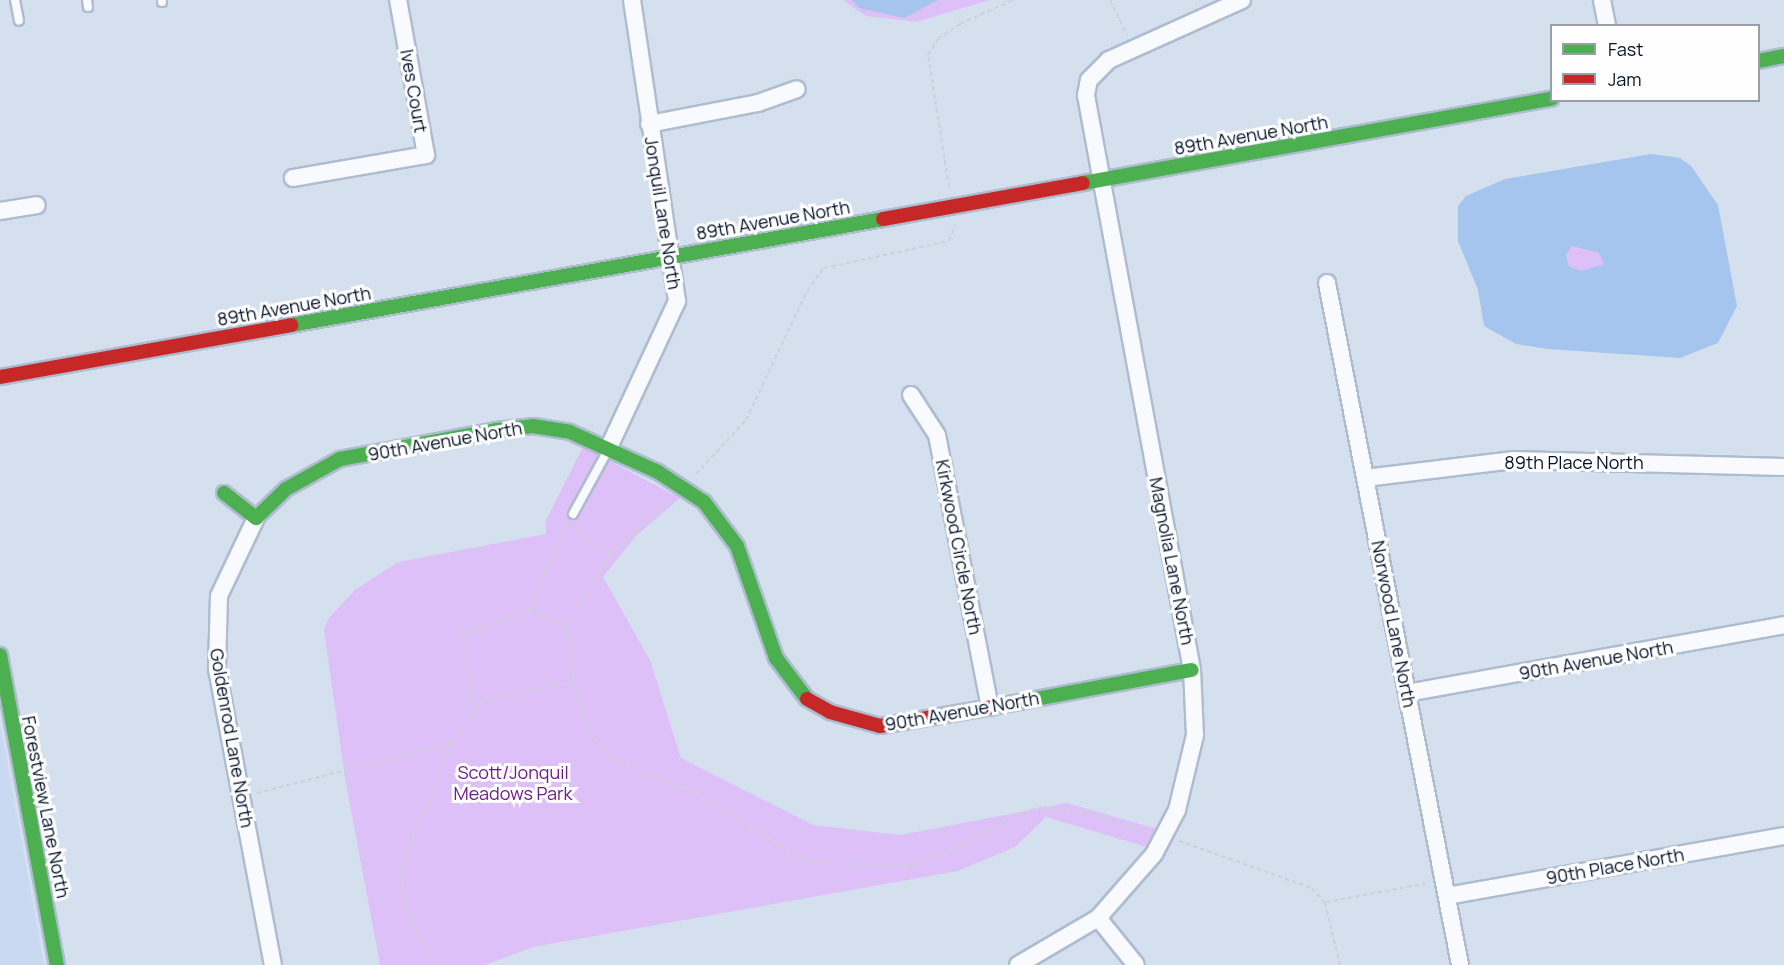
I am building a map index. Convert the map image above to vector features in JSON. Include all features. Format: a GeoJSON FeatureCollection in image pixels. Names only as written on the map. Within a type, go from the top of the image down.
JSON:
{"type":"FeatureCollection","features":[{"type":"Feature","properties":{"kind":"street","name":"Ives Court"},"geometry":{"type":"LineString","coordinates":[[293,178],[426,155],[398,0]]}},
{"type":"Feature","properties":{"kind":"street","name":"Jonquil Lane North"},"geometry":{"type":"LineString","coordinates":[[609,447],[676,311],[672,257],[649,124],[632,0]]}},
{"type":"Feature","properties":{"kind":"street","name":"Magnolia Lane North"},"geometry":{"type":"LineString","coordinates":[[1018,965],[1098,918],[1165,837],[1188,775],[1195,735],[1192,670],[1086,111],[1089,80],[1109,60],[1242,0]]}},
{"type":"Feature","properties":{"kind":"street"},"geometry":{"type":"LineString","coordinates":[[1602,0],[1607,24]]}},
{"type":"Feature","properties":{"kind":"street"},"geometry":{"type":"LineString","coordinates":[[1760,61],[1784,56]]}},
{"type":"Feature","properties":{"kind":"street"},"geometry":{"type":"LineString","coordinates":[[649,124],[758,103],[797,89]]}},
{"type":"Feature","properties":{"kind":"street","name":"89th Avenue North"},"geometry":{"type":"LineString","coordinates":[[0,377],[1550,99]]}},
{"type":"Feature","properties":{"kind":"street"},"geometry":{"type":"LineString","coordinates":[[0,210],[37,205]]}},
{"type":"Feature","properties":{"kind":"street","name":"Norwood Lane North"},"geometry":{"type":"LineString","coordinates":[[1328,283],[1460,965]]}},
{"type":"Feature","properties":{"kind":"street","name":"Kirkwood Circle North"},"geometry":{"type":"LineString","coordinates":[[911,395],[937,435],[990,707]]}},
{"type":"Feature","properties":{"kind":"street","name":"90th Avenue North"},"geometry":{"type":"LineString","coordinates":[[256,518],[312,471],[361,455],[533,426],[570,432],[609,447],[684,488],[704,502],[737,546],[776,658],[808,700],[855,722],[880,726],[1192,670]]}},
{"type":"Feature","properties":{"kind":"street","name":"89th Place North"},"geometry":{"type":"LineString","coordinates":[[1365,478],[1514,460],[1784,467]]}},
{"type":"Feature","properties":{"kind":"street"},"geometry":{"type":"LineString","coordinates":[[224,493],[256,518]]}},
{"type":"Feature","properties":{"kind":"street","name":"Goldenrod Lane North"},"geometry":{"type":"LineString","coordinates":[[256,518],[219,597],[215,621],[217,669],[273,965]]}},
{"type":"Feature","properties":{"kind":"street","name":"90th Avenue North"},"geometry":{"type":"LineString","coordinates":[[1407,693],[1784,625]]}},
{"type":"Feature","properties":{"kind":"street","name":"Forestview Lane North"},"geometry":{"type":"LineString","coordinates":[[0,655],[57,965]]}},
{"type":"Feature","properties":{"kind":"street","name":"90th Place North"},"geometry":{"type":"LineString","coordinates":[[1445,888],[1784,836]]}},
{"type":"Feature","properties":{"kind":"street"},"geometry":{"type":"LineString","coordinates":[[1098,918],[1136,965]]}},
{"type":"Feature","properties":{"kind":"lane"},"geometry":{"type":"LineString","coordinates":[[15,0],[19,21]]}},
{"type":"Feature","properties":{"kind":"lane"},"geometry":{"type":"LineString","coordinates":[[573,513],[609,447]]}},
{"type":"Feature","properties":{"kind":"lane"},"geometry":{"type":"LineString","coordinates":[[0,738],[15,735]]}},
{"type":"Feature","properties":{"kind":"path"},"geometry":{"type":"LineString","coordinates":[[949,186],[928,55],[938,39],[960,24],[1013,0]]}},
{"type":"Feature","properties":{"kind":"path"},"geometry":{"type":"LineString","coordinates":[[1110,0],[1134,48]]}},
{"type":"Feature","properties":{"kind":"path"},"geometry":{"type":"LineString","coordinates":[[956,219],[949,241],[824,267],[746,420],[684,488],[611,554],[567,626],[574,681],[586,725],[613,759],[703,797],[799,858],[914,865],[964,844],[1016,814],[1043,807],[1094,815],[1295,878],[1325,903],[1340,965]]}},
{"type":"Feature","properties":{"kind":"path"},"geometry":{"type":"LineString","coordinates":[[529,610],[573,513]]}},
{"type":"Feature","properties":{"kind":"path"},"geometry":{"type":"LineString","coordinates":[[568,525],[611,554]]}},
{"type":"Feature","properties":{"kind":"path"},"geometry":{"type":"LineString","coordinates":[[435,965],[405,908],[401,865],[452,743],[473,708],[461,634],[529,610],[567,626]]}},
{"type":"Feature","properties":{"kind":"path"},"geometry":{"type":"LineString","coordinates":[[473,708],[574,681]]}},
{"type":"Feature","properties":{"kind":"path"},"geometry":{"type":"LineString","coordinates":[[242,796],[452,743]]}},
{"type":"Feature","properties":{"kind":"path"},"geometry":{"type":"LineString","coordinates":[[1325,903],[1445,888]]}},
{"type":"Feature","properties":{"kind":"shaded area"},"geometry":{"type":"Polygon","coordinates":[[[0,724],[44,965],[0,965],[0,724]]]}},
{"type":"Feature","properties":{"kind":"green space"},"geometry":{"type":"Polygon","coordinates":[[[843,0],[990,0],[916,22],[866,16],[843,0]]]}},
{"type":"Feature","properties":{"kind":"green space"},"geometry":{"type":"Polygon","coordinates":[[[1572,246],[1599,253],[1604,264],[1581,271],[1569,266],[1566,255],[1572,246]]]}},
{"type":"Feature","properties":{"kind":"green space","name":"Scott/Jonquil Meadows Park"},"geometry":{"type":"Polygon","coordinates":[[[583,447],[680,498],[636,536],[603,577],[650,660],[681,758],[813,825],[900,835],[1067,803],[1157,829],[1147,847],[1046,817],[1015,847],[958,871],[533,947],[485,965],[380,965],[345,778],[324,630],[328,619],[355,590],[398,562],[546,534],[546,520],[583,447]]]}},
{"type":"Feature","properties":{"kind":"water"},"geometry":{"type":"Polygon","coordinates":[[[852,0],[938,0],[904,18],[859,8],[852,0]]]}},
{"type":"Feature","properties":{"kind":"water"},"geometry":{"type":"Polygon","coordinates":[[[1651,154],[1680,158],[1691,166],[1718,205],[1737,306],[1718,343],[1680,358],[1548,349],[1516,344],[1484,326],[1478,290],[1458,241],[1458,206],[1466,196],[1505,179],[1651,154]],[[1572,246],[1566,255],[1569,266],[1581,271],[1604,264],[1599,253],[1572,246]]]}},
{"type":"Feature","properties":{"kind":"traffic: fast"},"geometry":{"type":"LineString","coordinates":[[1760,61],[1784,56]]}},
{"type":"Feature","properties":{"kind":"traffic: fast"},"geometry":{"type":"LineString","coordinates":[[1083,183],[1550,99]]}},
{"type":"Feature","properties":{"kind":"traffic: fast"},"geometry":{"type":"LineString","coordinates":[[291,325],[883,219]]}},
{"type":"Feature","properties":{"kind":"traffic: fast"},"geometry":{"type":"LineString","coordinates":[[224,493],[256,518],[286,489],[340,459],[496,430],[533,426],[570,432],[658,472],[704,502],[737,546],[776,658],[807,699]]}},
{"type":"Feature","properties":{"kind":"traffic: fast"},"geometry":{"type":"LineString","coordinates":[[0,655],[57,965]]}},
{"type":"Feature","properties":{"kind":"traffic: fast"},"geometry":{"type":"LineString","coordinates":[[992,707],[1192,670]]}},
{"type":"Feature","properties":{"kind":"traffic: jam"},"geometry":{"type":"LineString","coordinates":[[883,219],[1083,183]]}},
{"type":"Feature","properties":{"kind":"traffic: jam"},"geometry":{"type":"LineString","coordinates":[[0,377],[291,325]]}},
{"type":"Feature","properties":{"kind":"traffic: jam"},"geometry":{"type":"LineString","coordinates":[[807,699],[830,712],[880,726],[992,707]]}}]}
